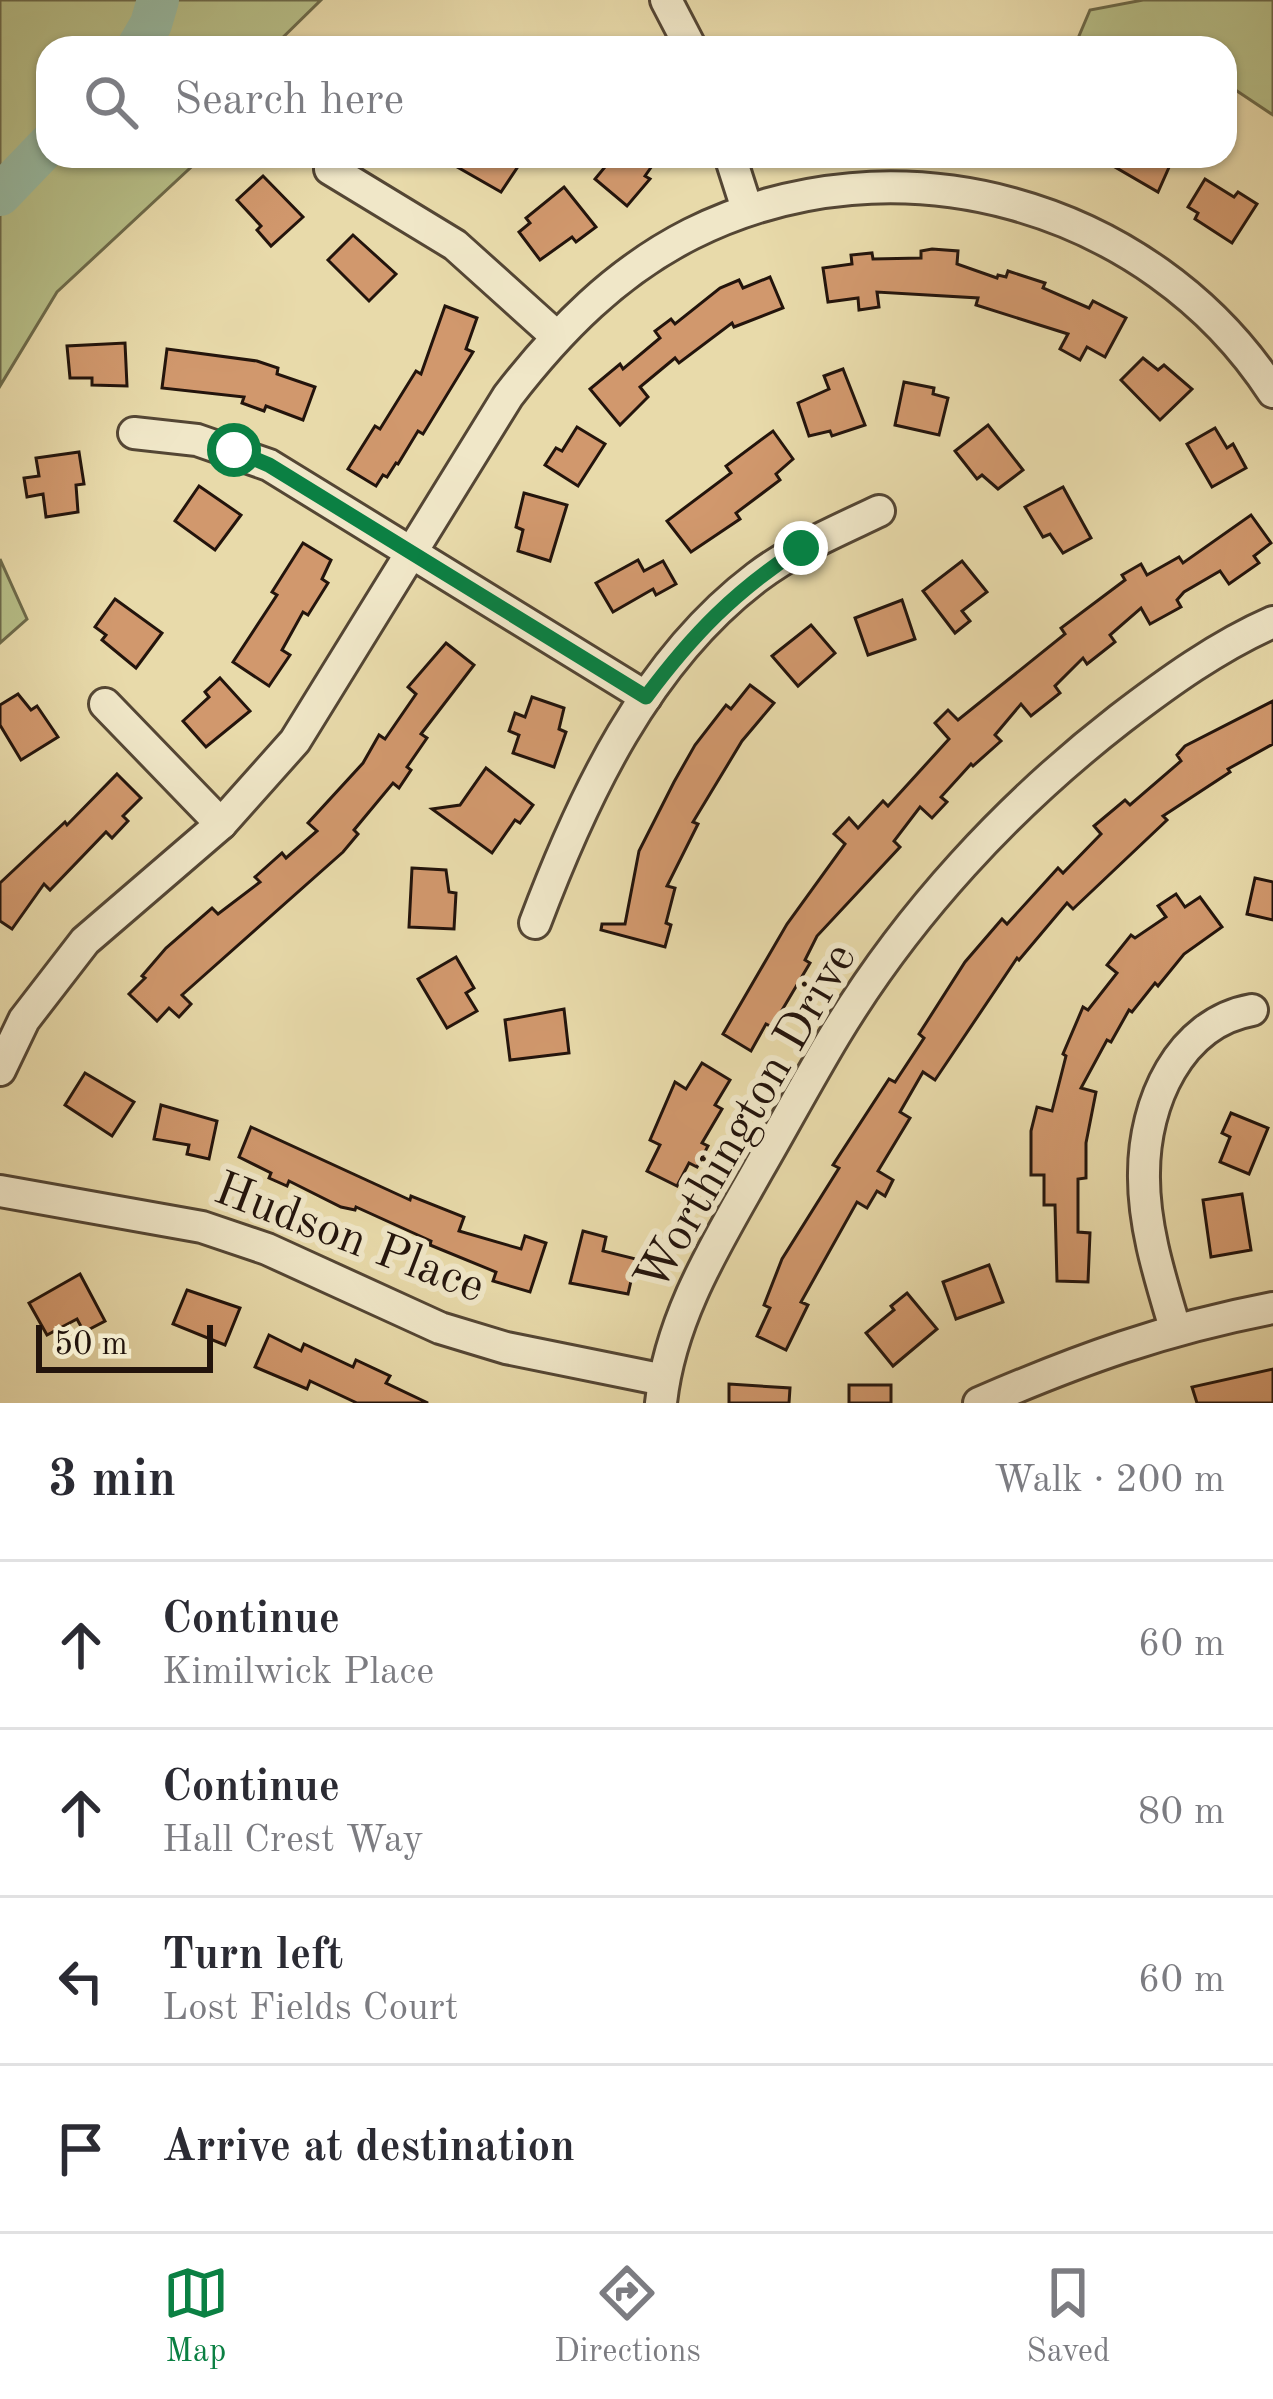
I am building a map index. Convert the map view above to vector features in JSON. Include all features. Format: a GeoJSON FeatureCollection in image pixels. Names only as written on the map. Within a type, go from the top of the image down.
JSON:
{"type":"FeatureCollection","features":[{"type":"Feature","properties":{"kind":"street"},"geometry":{"type":"LineString","coordinates":[[666,0],[685,36]]}},
{"type":"Feature","properties":{"kind":"street"},"geometry":{"type":"LineString","coordinates":[[734,168],[747,209]]}},
{"type":"Feature","properties":{"kind":"street"},"geometry":{"type":"LineString","coordinates":[[331,169],[455,244],[556,336]]}},
{"type":"Feature","properties":{"kind":"street"},"geometry":{"type":"LineString","coordinates":[[0,1070],[24,1020],[85,941],[221,824],[295,741],[508,396],[556,336],[643,262],[692,233],[747,209],[823,193],[910,188],[996,199],[1096,235],[1176,283],[1234,339],[1273,392]]}},
{"type":"Feature","properties":{"kind":"street"},"geometry":{"type":"LineString","coordinates":[[134,434],[197,440],[269,465],[646,697]]}},
{"type":"Feature","properties":{"kind":"street"},"geometry":{"type":"LineString","coordinates":[[535,923],[579,815],[646,697],[680,651],[721,606],[760,575],[801,548],[879,511]]}},
{"type":"Feature","properties":{"kind":"street","name":"Worthington Drive"},"geometry":{"type":"LineString","coordinates":[[662,1391],[678,1327],[700,1272],[837,1033],[930,904],[1026,799],[1083,748],[1194,667],[1273,622]]}},
{"type":"Feature","properties":{"kind":"street"},"geometry":{"type":"LineString","coordinates":[[105,704],[221,824]]}},
{"type":"Feature","properties":{"kind":"street"},"geometry":{"type":"LineString","coordinates":[[1175,1328],[1148,1217],[1143,1172],[1150,1130],[1162,1089],[1191,1039],[1228,1014],[1252,1010]]}},
{"type":"Feature","properties":{"kind":"street","name":"Hudson Place"},"geometry":{"type":"LineString","coordinates":[[0,1191],[202,1227],[266,1250],[440,1328],[662,1391]]}},
{"type":"Feature","properties":{"kind":"street"},"geometry":{"type":"LineString","coordinates":[[979,1403],[1076,1361],[1175,1328],[1273,1308]]}},
{"type":"Feature","properties":{"kind":"green space"},"geometry":{"type":"Polygon","coordinates":[[[0,0],[321,0],[284,36],[36,36],[36,168],[190,168],[57,292],[0,386],[0,0]]]}},
{"type":"Feature","properties":{"kind":"green space"},"geometry":{"type":"Polygon","coordinates":[[[1143,0],[1273,0],[1273,115],[1237,91],[1237,36],[1079,36],[1090,10],[1143,0]]]}},
{"type":"Feature","properties":{"kind":"green space"},"geometry":{"type":"Polygon","coordinates":[[[0,559],[27,619],[0,643],[0,559]]]}},
{"type":"Feature","properties":{"kind":"building"},"geometry":{"type":"Polygon","coordinates":[[[459,168],[517,168],[501,192],[459,168]]]}},
{"type":"Feature","properties":{"kind":"building"},"geometry":{"type":"Polygon","coordinates":[[[604,168],[651,168],[645,176],[650,179],[627,206],[595,179],[604,168]]]}},
{"type":"Feature","properties":{"kind":"building"},"geometry":{"type":"Polygon","coordinates":[[[1117,168],[1169,168],[1158,192],[1117,168]]]}},
{"type":"Feature","properties":{"kind":"building"},"geometry":{"type":"Polygon","coordinates":[[[263,176],[303,217],[271,246],[257,230],[261,226],[237,200],[263,176]]]}},
{"type":"Feature","properties":{"kind":"building"},"geometry":{"type":"Polygon","coordinates":[[[1205,179],[1234,197],[1238,192],[1257,204],[1232,243],[1195,219],[1198,213],[1188,207],[1205,179]]]}},
{"type":"Feature","properties":{"kind":"building"},"geometry":{"type":"Polygon","coordinates":[[[564,187],[596,227],[540,260],[519,232],[530,223],[526,218],[564,187]]]}},
{"type":"Feature","properties":{"kind":"building"},"geometry":{"type":"Polygon","coordinates":[[[353,235],[396,274],[369,301],[328,260],[353,235]]]}},
{"type":"Feature","properties":{"kind":"building"},"geometry":{"type":"Polygon","coordinates":[[[921,251],[958,251],[957,264],[997,278],[1006,277],[1008,271],[1045,283],[1043,288],[1089,308],[1093,301],[1126,318],[1105,357],[1087,347],[1080,360],[1060,349],[1068,334],[976,305],[978,298],[877,292],[879,307],[859,310],[858,298],[828,302],[823,268],[852,264],[851,255],[921,258],[921,251]]]}},
{"type":"Feature","properties":{"kind":"building"},"geometry":{"type":"Polygon","coordinates":[[[770,277],[783,308],[734,327],[732,323],[679,363],[675,358],[640,387],[648,397],[620,425],[590,389],[660,338],[655,331],[671,319],[675,324],[720,288],[739,280],[743,288],[770,277]]]}},
{"type":"Feature","properties":{"kind":"building"},"geometry":{"type":"Polygon","coordinates":[[[445,306],[477,318],[466,349],[473,352],[423,434],[418,431],[398,464],[376,486],[348,469],[416,371],[421,374],[445,306]]]}},
{"type":"Feature","properties":{"kind":"building"},"geometry":{"type":"Polygon","coordinates":[[[125,343],[127,386],[92,385],[92,378],[70,378],[67,346],[125,343]]]}},
{"type":"Feature","properties":{"kind":"building"},"geometry":{"type":"Polygon","coordinates":[[[167,349],[257,361],[278,368],[277,374],[315,387],[303,420],[242,403],[244,397],[162,388],[167,349]]]}},
{"type":"Feature","properties":{"kind":"building"},"geometry":{"type":"Polygon","coordinates":[[[1143,358],[1158,370],[1164,365],[1192,389],[1160,420],[1121,380],[1143,358]]]}},
{"type":"Feature","properties":{"kind":"building"},"geometry":{"type":"Polygon","coordinates":[[[843,369],[865,425],[832,436],[830,431],[809,436],[798,403],[829,389],[824,376],[843,369]]]}},
{"type":"Feature","properties":{"kind":"building"},"geometry":{"type":"Polygon","coordinates":[[[904,382],[934,388],[933,394],[948,398],[939,435],[895,425],[904,382]]]}},
{"type":"Feature","properties":{"kind":"building"},"geometry":{"type":"Polygon","coordinates":[[[988,425],[1023,470],[998,489],[982,475],[977,479],[955,451],[988,425]]]}},
{"type":"Feature","properties":{"kind":"building"},"geometry":{"type":"Polygon","coordinates":[[[577,427],[605,444],[578,486],[545,465],[556,448],[562,451],[577,427]]]}},
{"type":"Feature","properties":{"kind":"building"},"geometry":{"type":"Polygon","coordinates":[[[1215,428],[1227,448],[1233,444],[1246,468],[1212,487],[1187,444],[1215,428]]]}},
{"type":"Feature","properties":{"kind":"building"},"geometry":{"type":"Polygon","coordinates":[[[773,431],[793,459],[776,474],[780,480],[736,513],[740,519],[691,552],[667,521],[731,473],[726,466],[773,431]]]}},
{"type":"Feature","properties":{"kind":"building"},"geometry":{"type":"Polygon","coordinates":[[[79,452],[84,484],[76,485],[78,512],[46,517],[43,494],[27,497],[24,478],[39,476],[36,458],[79,452]]]}},
{"type":"Feature","properties":{"kind":"building"},"geometry":{"type":"Polygon","coordinates":[[[199,486],[241,515],[215,550],[175,521],[199,486]]]}},
{"type":"Feature","properties":{"kind":"building"},"geometry":{"type":"Polygon","coordinates":[[[1063,487],[1091,538],[1063,553],[1050,534],[1043,537],[1025,507],[1063,487]]]}},
{"type":"Feature","properties":{"kind":"building"},"geometry":{"type":"Polygon","coordinates":[[[524,493],[567,505],[550,561],[518,551],[523,530],[516,527],[524,493]]]}},
{"type":"Feature","properties":{"kind":"building"},"geometry":{"type":"Polygon","coordinates":[[[1251,515],[1271,543],[1254,556],[1259,563],[1229,584],[1220,571],[1184,592],[1177,600],[1181,607],[1150,624],[1141,608],[1110,635],[1115,642],[1087,664],[1083,658],[1055,686],[1060,693],[1031,716],[1021,704],[995,735],[1001,741],[971,764],[941,797],[947,802],[932,818],[920,807],[894,841],[900,847],[817,936],[805,960],[810,963],[772,1027],[766,1024],[751,1051],[723,1034],[787,924],[845,844],[834,834],[849,818],[858,828],[883,801],[888,806],[949,739],[935,723],[948,710],[958,720],[1065,634],[1061,628],[1125,580],[1122,575],[1141,564],[1147,575],[1179,557],[1183,563],[1251,515]]]}},
{"type":"Feature","properties":{"kind":"building"},"geometry":{"type":"Polygon","coordinates":[[[303,543],[331,560],[322,579],[328,583],[308,615],[303,612],[282,650],[290,655],[269,686],[233,662],[277,595],[272,592],[303,543]]]}},
{"type":"Feature","properties":{"kind":"building"},"geometry":{"type":"Polygon","coordinates":[[[638,560],[644,571],[663,561],[676,584],[656,595],[653,589],[613,612],[596,583],[638,560]]]}},
{"type":"Feature","properties":{"kind":"building"},"geometry":{"type":"Polygon","coordinates":[[[962,561],[987,592],[962,611],[970,621],[955,633],[923,591],[962,561]]]}},
{"type":"Feature","properties":{"kind":"building"},"geometry":{"type":"Polygon","coordinates":[[[115,599],[162,633],[136,668],[102,640],[106,635],[95,627],[115,599]]]}},
{"type":"Feature","properties":{"kind":"building"},"geometry":{"type":"Polygon","coordinates":[[[902,600],[915,639],[868,655],[855,618],[902,600]]]}},
{"type":"Feature","properties":{"kind":"building"},"geometry":{"type":"Polygon","coordinates":[[[811,625],[835,653],[798,686],[772,656],[811,625]]]}},
{"type":"Feature","properties":{"kind":"building"},"geometry":{"type":"Polygon","coordinates":[[[446,643],[474,665],[421,734],[427,738],[399,788],[393,783],[354,830],[358,834],[343,852],[182,995],[191,1004],[179,1017],[169,1008],[157,1021],[129,994],[145,978],[142,976],[212,908],[218,914],[260,882],[255,877],[282,853],[286,858],[317,831],[308,823],[363,763],[379,735],[385,739],[416,694],[408,687],[446,643]]]}},
{"type":"Feature","properties":{"kind":"building"},"geometry":{"type":"Polygon","coordinates":[[[220,678],[250,711],[206,747],[183,721],[209,697],[205,692],[220,678]]]}},
{"type":"Feature","properties":{"kind":"building"},"geometry":{"type":"Polygon","coordinates":[[[750,685],[774,703],[742,741],[693,822],[698,824],[667,886],[675,888],[665,947],[601,930],[602,924],[625,924],[639,851],[674,782],[726,705],[731,709],[750,685]]]}},
{"type":"Feature","properties":{"kind":"building"},"geometry":{"type":"Polygon","coordinates":[[[18,694],[31,710],[37,706],[58,737],[21,760],[0,725],[0,705],[18,694]]]}},
{"type":"Feature","properties":{"kind":"building"},"geometry":{"type":"Polygon","coordinates":[[[532,697],[564,708],[559,729],[566,732],[554,767],[513,753],[519,735],[509,731],[515,713],[525,717],[532,697]]]}},
{"type":"Feature","properties":{"kind":"building"},"geometry":{"type":"Polygon","coordinates":[[[1273,701],[1273,744],[1228,769],[1230,772],[1163,816],[1167,820],[1073,909],[1067,903],[1017,958],[935,1080],[923,1072],[900,1112],[910,1118],[878,1171],[893,1180],[885,1196],[877,1191],[867,1208],[857,1202],[801,1302],[808,1305],[786,1350],[757,1336],[770,1308],[764,1305],[782,1259],[839,1168],[833,1165],[889,1079],[895,1082],[924,1038],[919,1034],[965,962],[1002,919],[1007,924],[1058,868],[1063,873],[1101,834],[1094,826],[1125,800],[1130,805],[1181,761],[1177,755],[1185,746],[1273,701]]]}},
{"type":"Feature","properties":{"kind":"building"},"geometry":{"type":"Polygon","coordinates":[[[486,768],[533,805],[520,823],[515,820],[492,853],[432,809],[460,805],[486,768]]]}},
{"type":"Feature","properties":{"kind":"building"},"geometry":{"type":"Polygon","coordinates":[[[117,774],[141,798],[123,816],[128,821],[112,838],[106,832],[50,890],[44,884],[12,929],[0,921],[0,883],[117,774]]]}},
{"type":"Feature","properties":{"kind":"building"},"geometry":{"type":"Polygon","coordinates":[[[412,868],[446,870],[449,892],[456,893],[454,929],[409,927],[412,868]]]}},
{"type":"Feature","properties":{"kind":"building"},"geometry":{"type":"Polygon","coordinates":[[[1255,878],[1273,882],[1273,920],[1247,914],[1255,878]]]}},
{"type":"Feature","properties":{"kind":"building"},"geometry":{"type":"Polygon","coordinates":[[[1176,894],[1185,907],[1200,897],[1222,927],[1184,954],[1158,986],[1155,983],[1129,1010],[1081,1088],[1096,1092],[1086,1143],[1086,1178],[1078,1179],[1078,1232],[1090,1233],[1088,1282],[1057,1281],[1055,1205],[1044,1205],[1044,1175],[1031,1175],[1031,1131],[1037,1107],[1052,1111],[1063,1054],[1083,1007],[1088,1010],[1117,973],[1107,965],[1131,935],[1135,938],[1166,917],[1158,906],[1176,894]]]}},
{"type":"Feature","properties":{"kind":"building"},"geometry":{"type":"Polygon","coordinates":[[[456,957],[474,988],[466,993],[477,1011],[447,1028],[418,979],[456,957]]]}},
{"type":"Feature","properties":{"kind":"building"},"geometry":{"type":"Polygon","coordinates":[[[564,1009],[569,1053],[510,1060],[505,1020],[564,1009]]]}},
{"type":"Feature","properties":{"kind":"building"},"geometry":{"type":"Polygon","coordinates":[[[702,1063],[730,1080],[715,1105],[722,1109],[702,1143],[708,1146],[697,1167],[689,1163],[677,1186],[647,1171],[660,1145],[650,1140],[675,1082],[686,1089],[702,1063]]]}},
{"type":"Feature","properties":{"kind":"building"},"geometry":{"type":"Polygon","coordinates":[[[85,1073],[134,1102],[112,1136],[65,1105],[85,1073]]]}},
{"type":"Feature","properties":{"kind":"building"},"geometry":{"type":"Polygon","coordinates":[[[161,1105],[217,1121],[209,1159],[187,1154],[189,1145],[154,1139],[161,1105]]]}},
{"type":"Feature","properties":{"kind":"building"},"geometry":{"type":"Polygon","coordinates":[[[1231,1113],[1268,1128],[1249,1174],[1220,1162],[1230,1137],[1222,1133],[1231,1113]]]}},
{"type":"Feature","properties":{"kind":"building"},"geometry":{"type":"Polygon","coordinates":[[[251,1127],[410,1200],[411,1196],[464,1217],[459,1231],[521,1249],[525,1236],[546,1243],[530,1292],[493,1281],[496,1272],[356,1207],[341,1207],[289,1181],[287,1186],[269,1178],[271,1173],[239,1157],[251,1127]]]}},
{"type":"Feature","properties":{"kind":"building"},"geometry":{"type":"Polygon","coordinates":[[[1242,1194],[1251,1250],[1211,1257],[1203,1200],[1242,1194]]]}},
{"type":"Feature","properties":{"kind":"building"},"geometry":{"type":"Polygon","coordinates":[[[583,1231],[606,1237],[603,1251],[636,1259],[628,1294],[570,1283],[583,1231]]]}},
{"type":"Feature","properties":{"kind":"building"},"geometry":{"type":"Polygon","coordinates":[[[989,1265],[1003,1302],[956,1319],[943,1282],[989,1265]]]}},
{"type":"Feature","properties":{"kind":"building"},"geometry":{"type":"Polygon","coordinates":[[[80,1274],[105,1321],[84,1332],[77,1319],[47,1335],[29,1303],[80,1274]]]}},
{"type":"Feature","properties":{"kind":"building"},"geometry":{"type":"Polygon","coordinates":[[[187,1290],[240,1308],[225,1345],[173,1324],[187,1290]]]}},
{"type":"Feature","properties":{"kind":"building"},"geometry":{"type":"Polygon","coordinates":[[[907,1293],[937,1329],[893,1366],[866,1333],[907,1293]]]}},
{"type":"Feature","properties":{"kind":"building"},"geometry":{"type":"Polygon","coordinates":[[[269,1335],[301,1351],[304,1344],[353,1367],[356,1360],[390,1376],[386,1383],[428,1403],[357,1403],[310,1381],[307,1389],[255,1367],[269,1335]]]}},
{"type":"Feature","properties":{"kind":"building"},"geometry":{"type":"Polygon","coordinates":[[[1273,1369],[1273,1403],[1197,1403],[1192,1387],[1273,1369]]]}},
{"type":"Feature","properties":{"kind":"building"},"geometry":{"type":"Polygon","coordinates":[[[729,1384],[790,1388],[789,1403],[729,1403],[729,1384]]]}},
{"type":"Feature","properties":{"kind":"building"},"geometry":{"type":"Polygon","coordinates":[[[849,1385],[891,1385],[891,1403],[849,1403],[849,1385]]]}},
{"type":"Feature","properties":{"kind":"waterway"},"geometry":{"type":"LineString","coordinates":[[144,36],[158,0]]}},
{"type":"Feature","properties":{"kind":"waterway"},"geometry":{"type":"LineString","coordinates":[[0,195],[36,158]]}},
{"type":"Feature","properties":{"kind":"route"},"geometry":{"type":"LineString","coordinates":[[234,450],[269,465],[646,697],[721,606],[801,548]]}}]}
